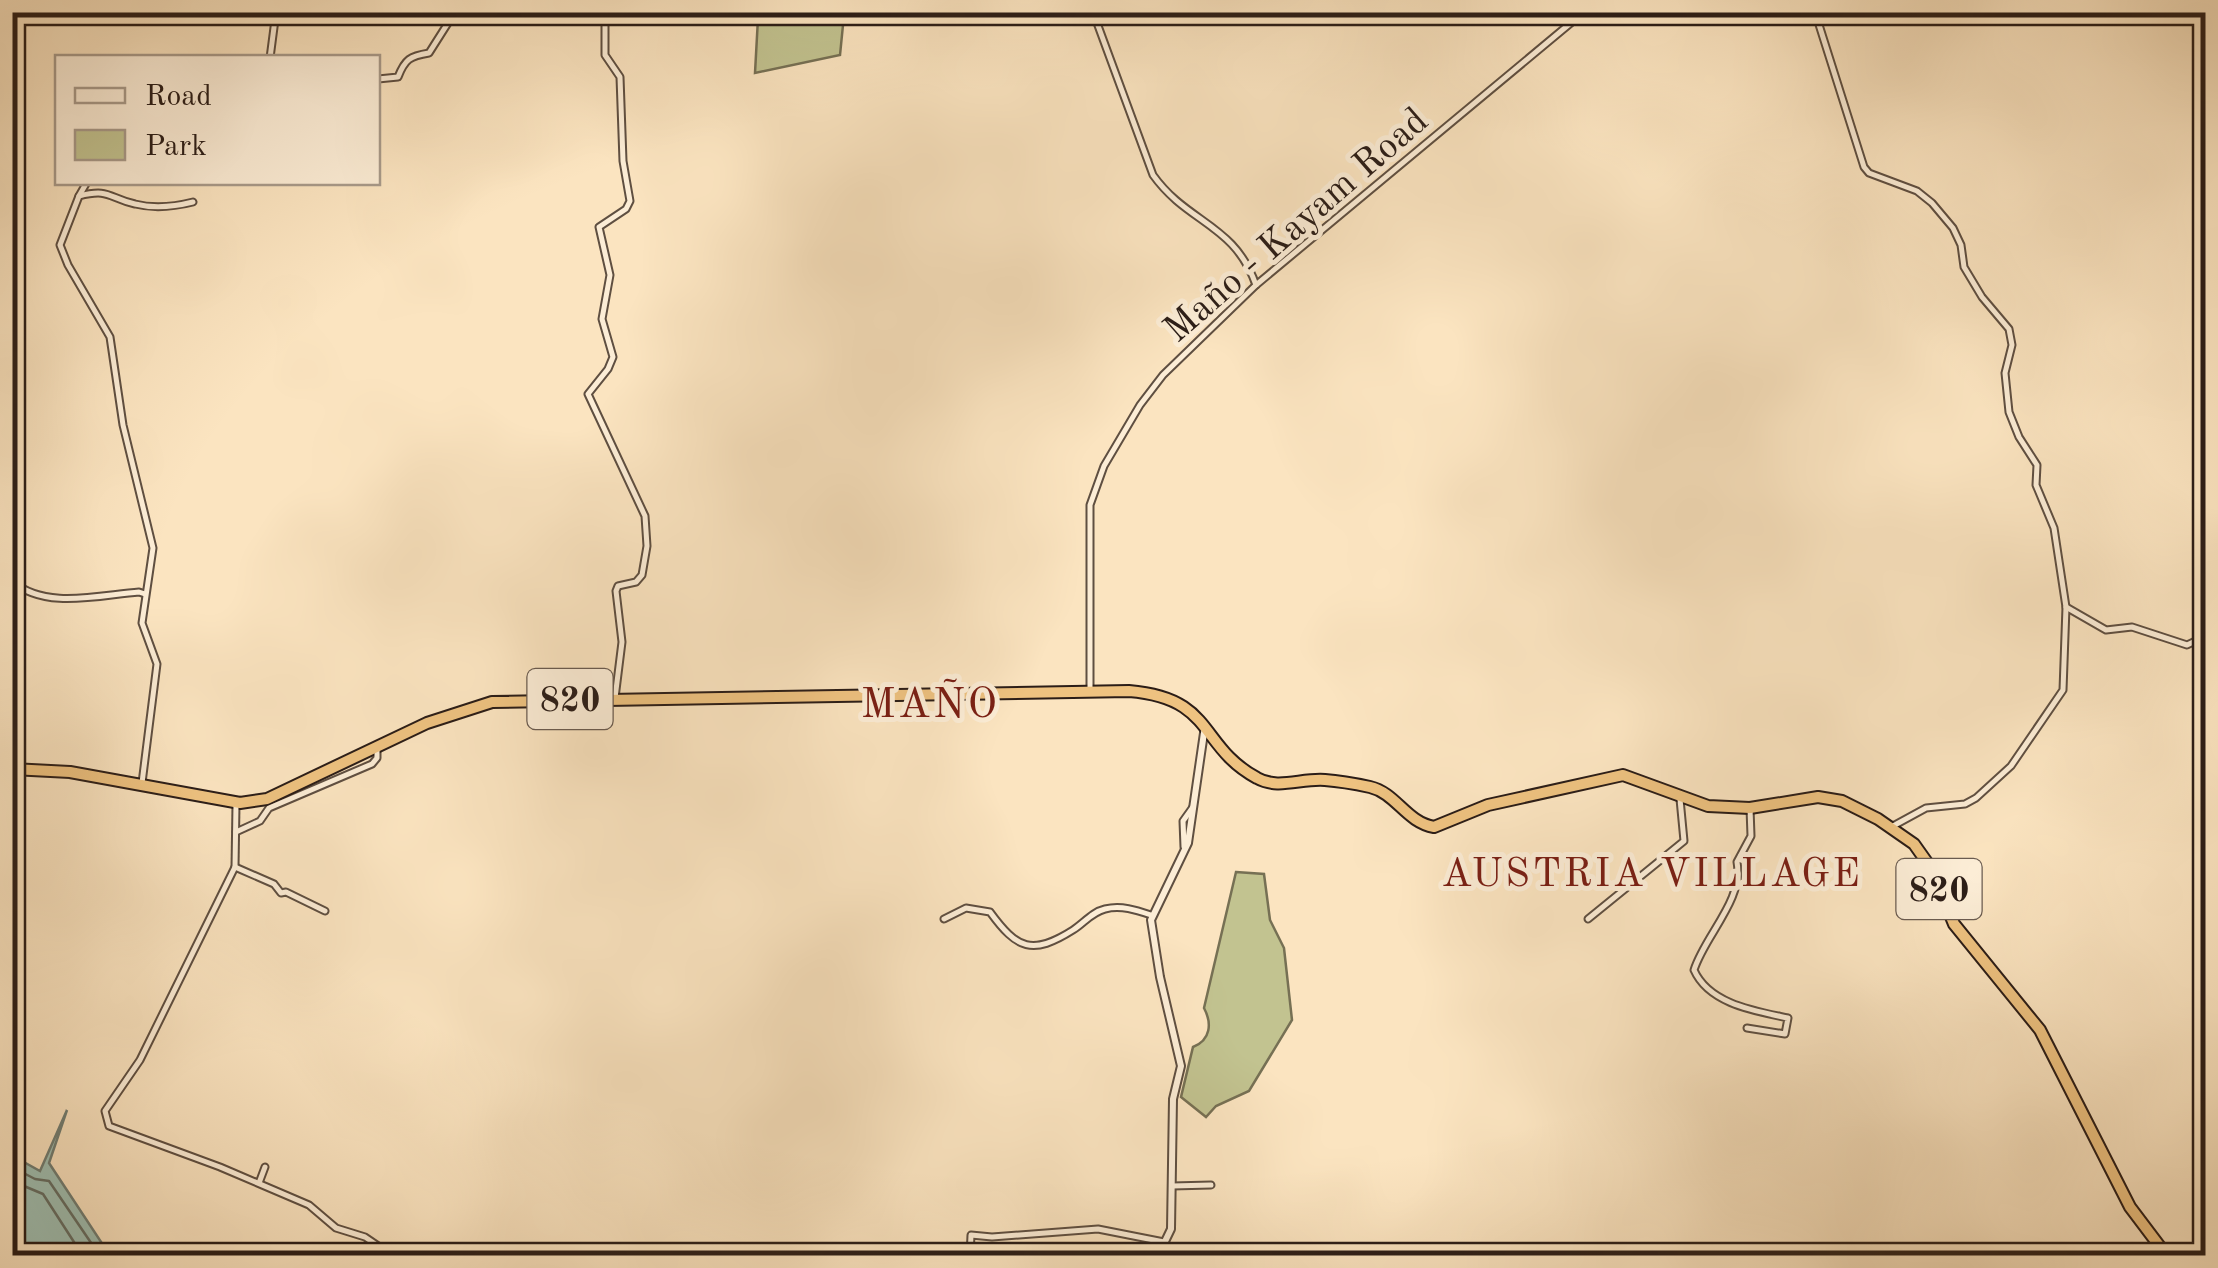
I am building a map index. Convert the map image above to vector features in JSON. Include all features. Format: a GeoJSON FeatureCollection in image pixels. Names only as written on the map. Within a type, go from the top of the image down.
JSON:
{"type":"FeatureCollection","features":[{"type":"Feature","properties":{"kind":"highway","name":"820"},"geometry":{"type":"LineString","coordinates":[[12,769],[70,772],[236,803],[267,799],[428,724],[492,702],[1151,693],[1175,700],[1205,725],[1227,756],[1262,781],[1280,784],[1324,780],[1378,790],[1414,820],[1434,827],[1488,805],[1614,776],[1641,779],[1708,806],[1750,808],[1818,797],[1842,801],[1914,844],[1931,868],[1954,924],[2040,1030],[2130,1207],[2167,1256]]}},
{"type":"Feature","properties":{"kind":"street"},"geometry":{"type":"LineString","coordinates":[[270,55],[276,12]]}},
{"type":"Feature","properties":{"kind":"street"},"geometry":{"type":"LineString","coordinates":[[380,79],[398,77],[404,61],[412,55],[429,53],[455,12]]}},
{"type":"Feature","properties":{"kind":"street"},"geometry":{"type":"LineString","coordinates":[[604,12],[604,52],[620,77],[623,161],[630,202],[600,227],[610,283],[602,319],[613,358],[588,394],[639,500],[647,531],[642,575],[636,582],[618,586],[616,591],[622,642],[615,698]]}},
{"type":"Feature","properties":{"kind":"street"},"geometry":{"type":"LineString","coordinates":[[1093,12],[1153,176],[1184,209],[1234,243],[1256,285]]}},
{"type":"Feature","properties":{"kind":"street","name":"Maño - Kayam Road"},"geometry":{"type":"LineString","coordinates":[[1090,692],[1089,521],[1093,492],[1121,435],[1163,375],[1256,285],[1584,12]]}},
{"type":"Feature","properties":{"kind":"street"},"geometry":{"type":"LineString","coordinates":[[1816,12],[1864,167],[1869,174],[1917,190],[1932,203],[1953,228],[1964,266],[1982,297],[2009,329],[2012,345],[2006,373],[2010,412],[2018,437],[2037,465],[2036,484],[2054,528],[2066,607],[2064,690],[2010,766],[1976,798],[1964,804],[1926,808],[1891,828]]}},
{"type":"Feature","properties":{"kind":"street"},"geometry":{"type":"LineString","coordinates":[[85,185],[60,245],[110,338],[122,425],[153,548],[142,624],[157,664],[142,786]]}},
{"type":"Feature","properties":{"kind":"street"},"geometry":{"type":"LineString","coordinates":[[79,196],[100,191],[130,203],[158,207],[193,202]]}},
{"type":"Feature","properties":{"kind":"street"},"geometry":{"type":"LineString","coordinates":[[12,518],[12,529]]}},
{"type":"Feature","properties":{"kind":"street"},"geometry":{"type":"LineString","coordinates":[[12,581],[32,594],[54,599],[145,594]]}},
{"type":"Feature","properties":{"kind":"street"},"geometry":{"type":"LineString","coordinates":[[2066,607],[2106,630],[2132,627],[2187,644],[2206,636]]}},
{"type":"Feature","properties":{"kind":"street"},"geometry":{"type":"LineString","coordinates":[[1158,1256],[1171,1228],[1173,1099],[1181,1066],[1160,977],[1151,915],[1185,850],[1196,805],[1205,725]]}},
{"type":"Feature","properties":{"kind":"street"},"geometry":{"type":"LineString","coordinates":[[236,832],[260,820],[269,808],[372,764],[377,748]]}},
{"type":"Feature","properties":{"kind":"street"},"geometry":{"type":"LineString","coordinates":[[1588,919],[1684,842],[1680,796]]}},
{"type":"Feature","properties":{"kind":"street"},"geometry":{"type":"LineString","coordinates":[[236,803],[235,867],[140,1060],[106,1111],[106,1120],[109,1126],[309,1205],[336,1228],[364,1237],[393,1256]]}},
{"type":"Feature","properties":{"kind":"street"},"geometry":{"type":"LineString","coordinates":[[1747,1028],[1785,1034],[1788,1018],[1716,996],[1703,986],[1694,970],[1717,930],[1740,876],[1736,862],[1751,836],[1750,808]]}},
{"type":"Feature","properties":{"kind":"street"},"geometry":{"type":"LineString","coordinates":[[235,867],[274,884],[281,893],[325,911]]}},
{"type":"Feature","properties":{"kind":"street"},"geometry":{"type":"LineString","coordinates":[[944,919],[966,908],[990,912],[1008,936],[1025,947],[1045,944],[1103,909],[1126,908],[1151,915]]}},
{"type":"Feature","properties":{"kind":"street"},"geometry":{"type":"LineString","coordinates":[[258,1183],[265,1167]]}},
{"type":"Feature","properties":{"kind":"street"},"geometry":{"type":"LineString","coordinates":[[1172,1186],[1211,1185]]}},
{"type":"Feature","properties":{"kind":"street"},"geometry":{"type":"LineString","coordinates":[[970,1256],[971,1235],[1098,1229],[1164,1242]]}},
{"type":"Feature","properties":{"kind":"green space"},"geometry":{"type":"Polygon","coordinates":[[[844,15],[840,55],[755,73],[758,18],[844,15]]]}},
{"type":"Feature","properties":{"kind":"green space"},"geometry":{"type":"Polygon","coordinates":[[[1236,872],[1264,874],[1270,920],[1284,948],[1292,1020],[1249,1091],[1216,1106],[1206,1117],[1181,1097],[1193,1047],[1208,1030],[1204,1008],[1236,872]]]}},
{"type":"Feature","properties":{"kind":"water"},"geometry":{"type":"Polygon","coordinates":[[[67,1110],[49,1163],[103,1245],[116,1255],[13,1255],[13,1156],[40,1171],[67,1110]]]}},
{"type":"Feature","properties":{"kind":"district","name":"MAÑO"},"geometry":{"type":"Point","coordinates":[930,702]}},
{"type":"Feature","properties":{"kind":"district","name":"AUSTRIA VILLAGE"},"geometry":{"type":"Point","coordinates":[1652,872]}}]}
